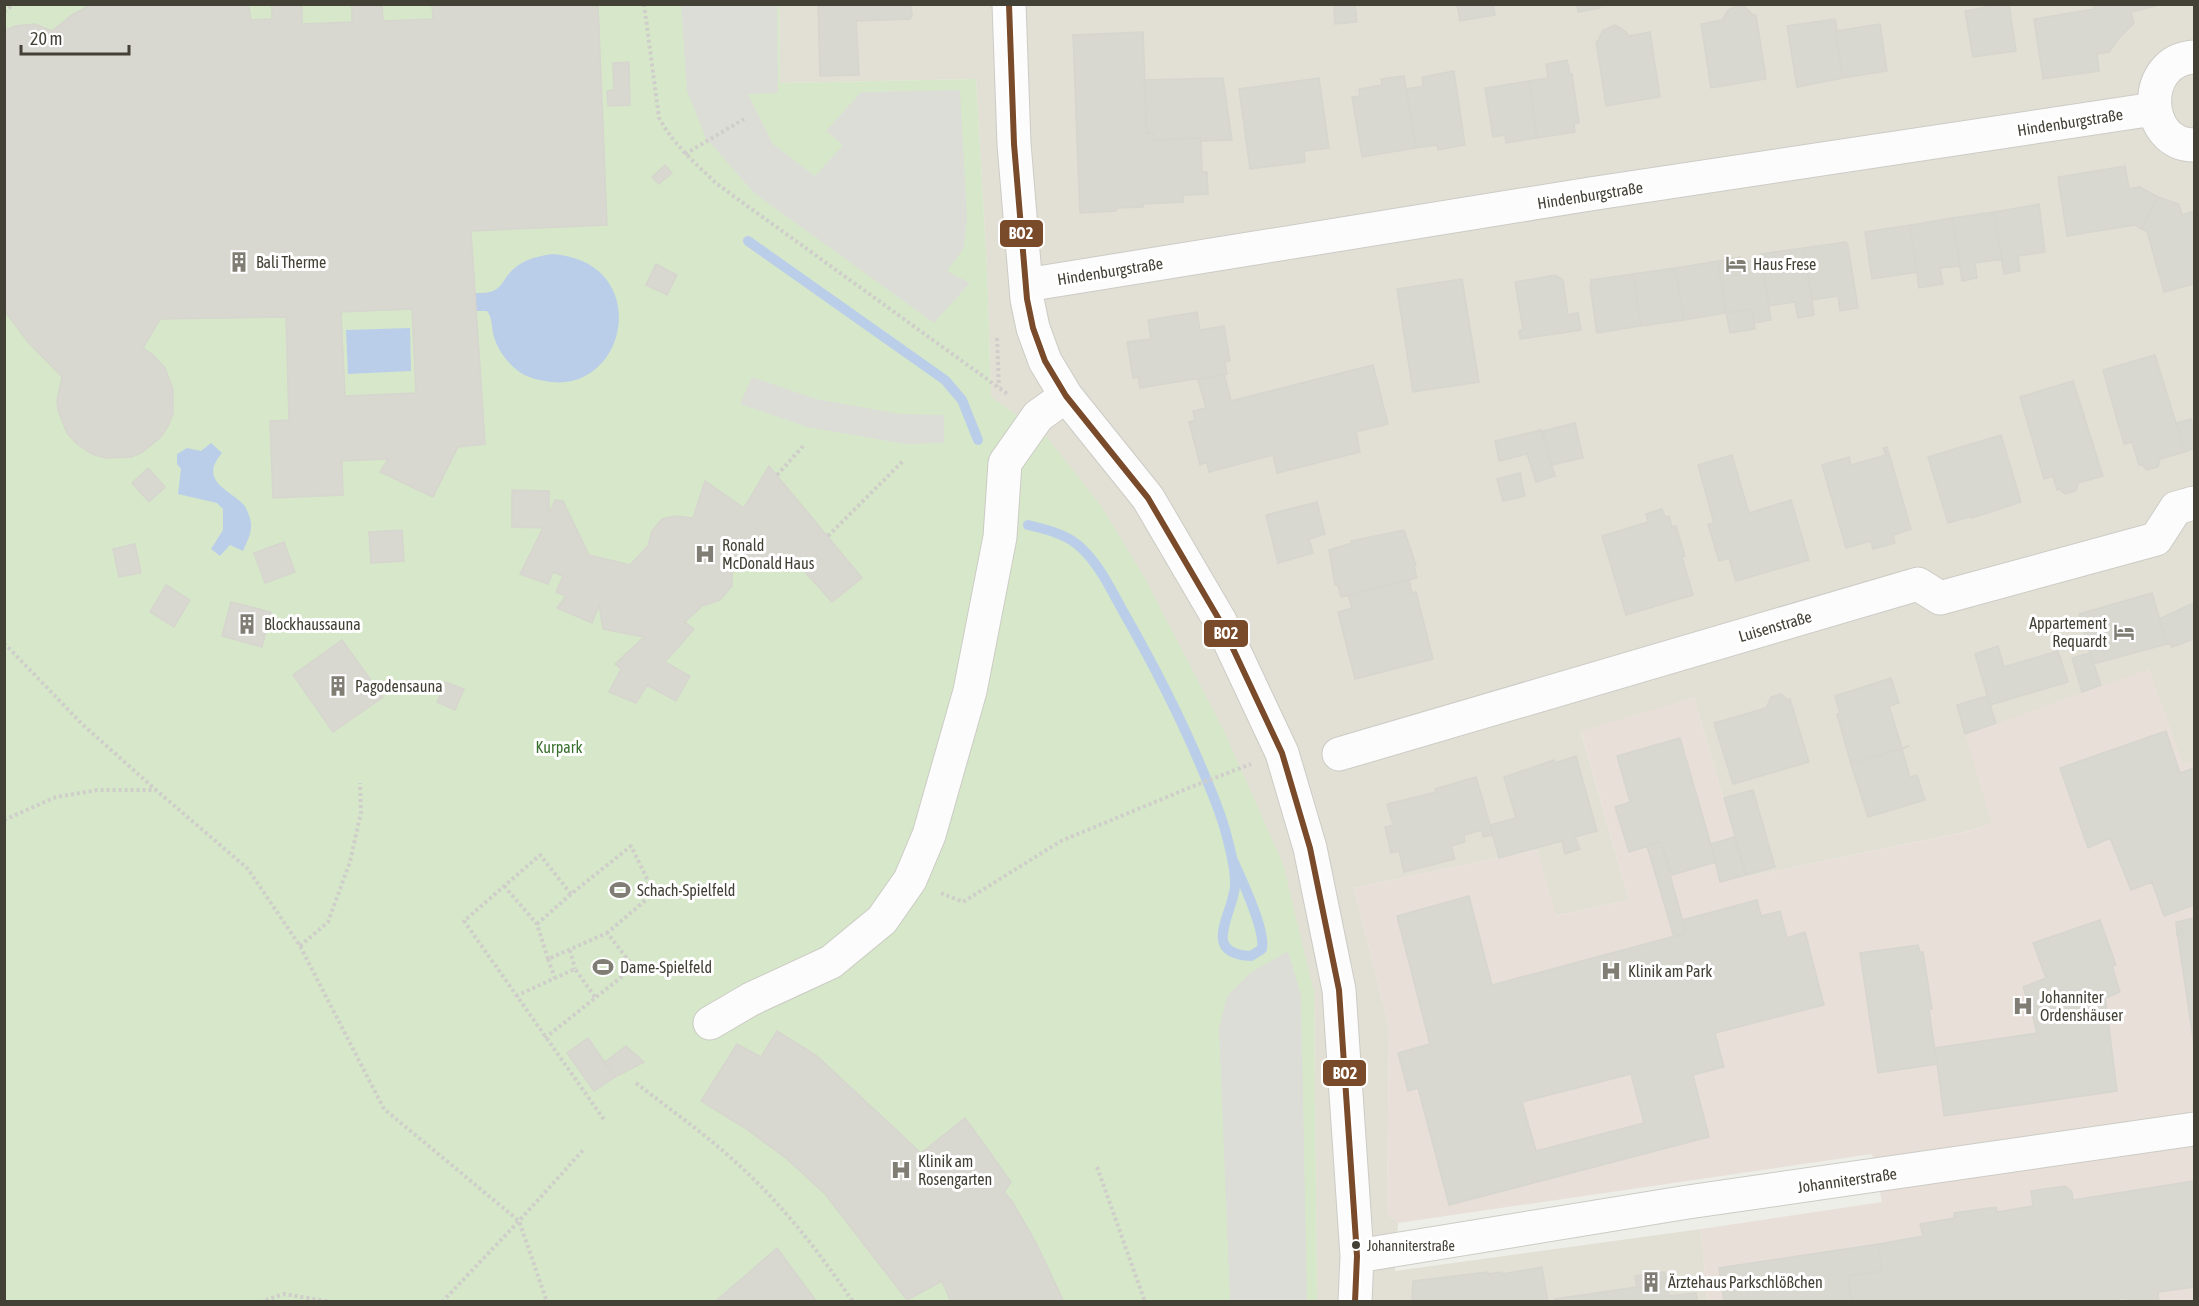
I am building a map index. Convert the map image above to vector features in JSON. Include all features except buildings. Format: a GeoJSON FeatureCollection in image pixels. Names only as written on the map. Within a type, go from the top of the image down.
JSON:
{"type":"FeatureCollection","features":[{"type":"Feature","properties":{"kind":"street"},"geometry":{"type":"LineString","coordinates":[[1009,4],[1014,144],[1026,292],[1033,328],[1045,361],[1066,396],[1148,498],[1220,621],[1282,753],[1310,848],[1339,990],[1357,1256],[1355,1302]]}},
{"type":"Feature","properties":{"kind":"street"},"geometry":{"type":"LineString","coordinates":[[2194,57],[2172,65],[2161,76],[2155,90],[2154,109],[2161,125],[2173,137],[2194,145]]}},
{"type":"Feature","properties":{"kind":"street","name":"Hindenburgstraße"},"geometry":{"type":"LineString","coordinates":[[1026,292],[1590,194],[2154,109]]}},
{"type":"Feature","properties":{"kind":"street"},"geometry":{"type":"LineString","coordinates":[[710,1023],[751,999],[831,962],[882,920],[910,880],[929,835],[970,691],[1000,537],[1005,463],[1038,416],[1066,396]]}},
{"type":"Feature","properties":{"kind":"street","name":"Luisenstraße"},"geometry":{"type":"LineString","coordinates":[[1340,754],[1918,584],[1940,598],[2156,539],[2176,508],[2194,503]]}},
{"type":"Feature","properties":{"kind":"street","name":"Johanniterstraße"},"geometry":{"type":"LineString","coordinates":[[1357,1256],[1688,1202],[2194,1129]]}},
{"type":"Feature","properties":{"kind":"path"},"geometry":{"type":"LineString","coordinates":[[4,12],[14,4]]}},
{"type":"Feature","properties":{"kind":"path"},"geometry":{"type":"LineString","coordinates":[[644,4],[659,118],[668,134],[685,154],[717,184],[999,388]]}},
{"type":"Feature","properties":{"kind":"path"},"geometry":{"type":"LineString","coordinates":[[685,154],[744,119]]}},
{"type":"Feature","properties":{"kind":"path"},"geometry":{"type":"LineString","coordinates":[[777,475],[805,444]]}},
{"type":"Feature","properties":{"kind":"path"},"geometry":{"type":"LineString","coordinates":[[828,536],[903,461]]}},
{"type":"Feature","properties":{"kind":"path"},"geometry":{"type":"LineString","coordinates":[[4,643],[82,724],[248,869],[300,946],[384,1109],[519,1221],[547,1302]]}},
{"type":"Feature","properties":{"kind":"path"},"geometry":{"type":"LineString","coordinates":[[910,880],[963,902],[1061,841],[1191,786],[1218,777]]}},
{"type":"Feature","properties":{"kind":"path"},"geometry":{"type":"LineString","coordinates":[[300,946],[327,922],[350,862],[361,812],[360,783]]}},
{"type":"Feature","properties":{"kind":"path"},"geometry":{"type":"LineString","coordinates":[[4,820],[56,797],[97,790],[156,790]]}},
{"type":"Feature","properties":{"kind":"path"},"geometry":{"type":"LineString","coordinates":[[537,924],[631,846],[654,893],[607,933],[548,959]]}},
{"type":"Feature","properties":{"kind":"path"},"geometry":{"type":"LineString","coordinates":[[571,894],[540,855],[464,921],[605,1121]]}},
{"type":"Feature","properties":{"kind":"path"},"geometry":{"type":"LineString","coordinates":[[504,886],[537,924],[555,978]]}},
{"type":"Feature","properties":{"kind":"path"},"geometry":{"type":"LineString","coordinates":[[545,1038],[634,967],[607,933]]}},
{"type":"Feature","properties":{"kind":"path"},"geometry":{"type":"LineString","coordinates":[[570,950],[575,969],[596,997]]}},
{"type":"Feature","properties":{"kind":"path"},"geometry":{"type":"LineString","coordinates":[[516,996],[575,969]]}},
{"type":"Feature","properties":{"kind":"path"},"geometry":{"type":"LineString","coordinates":[[636,1083],[731,1158],[776,1202],[827,1263],[853,1302]]}},
{"type":"Feature","properties":{"kind":"path"},"geometry":{"type":"LineString","coordinates":[[442,1302],[584,1149]]}},
{"type":"Feature","properties":{"kind":"path"},"geometry":{"type":"LineString","coordinates":[[1097,1167],[1145,1302]]}},
{"type":"Feature","properties":{"kind":"path"},"geometry":{"type":"LineString","coordinates":[[260,1302],[284,1294],[331,1302]]}},
{"type":"Feature","properties":{"kind":"shaded area"},"geometry":{"type":"Polygon","coordinates":[[[681,5],[777,5],[778,93],[748,94],[773,144],[815,176],[843,145],[826,131],[861,92],[960,90],[967,218],[964,248],[947,271],[970,283],[934,323],[754,193],[706,138],[687,91],[681,5]]]}},
{"type":"Feature","properties":{"kind":"shaded area"},"geometry":{"type":"Polygon","coordinates":[[[779,5],[2194,5],[2194,761],[2183,765],[2148,669],[1993,823],[1969,831],[1746,877],[1694,698],[1581,732],[1629,900],[1555,916],[1537,850],[1354,888],[1389,1027],[1387,1213],[1398,1223],[1395,1271],[1701,1229],[1707,1301],[1317,1301],[1314,992],[1046,436],[991,397],[987,269],[976,79],[780,83],[779,5]]]}},
{"type":"Feature","properties":{"kind":"shaded area"},"geometry":{"type":"Polygon","coordinates":[[[752,377],[816,399],[900,414],[944,415],[944,443],[905,444],[807,427],[740,404],[752,377]]]}},
{"type":"Feature","properties":{"kind":"shaded area"},"geometry":{"type":"Polygon","coordinates":[[[2149,669],[2183,764],[2194,761],[2194,1301],[1707,1301],[1701,1229],[1882,1202],[1872,1154],[1398,1223],[1387,1213],[1389,1027],[1354,888],[1537,850],[1556,916],[1629,900],[1581,731],[1694,698],[1746,877],[1970,831],[1992,823],[1965,735],[2149,669]]]}},
{"type":"Feature","properties":{"kind":"shaded area"},"geometry":{"type":"Polygon","coordinates":[[[1288,951],[1301,995],[1307,1301],[1230,1301],[1219,1029],[1227,996],[1250,973],[1288,951]]]}},
{"type":"Feature","properties":{"kind":"green space","name":"Kurpark"},"geometry":{"type":"Polygon","coordinates":[[[5,5],[779,5],[780,83],[976,79],[987,269],[991,397],[1046,436],[1101,506],[1143,575],[1223,729],[1283,864],[1314,992],[1317,1301],[5,1302],[5,5]]]}},
{"type":"Feature","properties":{"kind":"water"},"geometry":{"type":"Polygon","coordinates":[[[552,254],[584,262],[605,278],[617,300],[619,324],[612,347],[598,367],[578,379],[551,382],[524,375],[506,359],[496,342],[489,314],[487,311],[476,311],[475,293],[493,291],[520,264],[552,254]]]}},
{"type":"Feature","properties":{"kind":"water"},"geometry":{"type":"Polygon","coordinates":[[[410,328],[411,371],[348,374],[346,330],[410,328]]]}},
{"type":"Feature","properties":{"kind":"water"},"geometry":{"type":"Polygon","coordinates":[[[211,443],[222,453],[215,463],[214,478],[244,505],[251,523],[250,534],[243,551],[230,545],[220,556],[211,549],[223,530],[223,509],[217,503],[178,494],[181,469],[177,464],[177,454],[187,448],[201,451],[211,443]]]}},
{"type":"Feature","properties":{"kind":"waterway"},"geometry":{"type":"LineString","coordinates":[[748,241],[945,380],[962,400],[978,440]]}},
{"type":"Feature","properties":{"kind":"waterway"},"geometry":{"type":"LineString","coordinates":[[1028,525],[1061,535],[1073,541],[1085,552],[1104,577],[1155,669],[1208,782],[1222,818],[1230,849],[1235,886],[1223,931],[1223,940],[1227,948],[1236,954],[1251,956],[1262,949],[1262,940],[1252,904],[1232,858]]}},
{"type":"Feature","properties":{"kind":"transit line","name":"BO2"},"geometry":{"type":"LineString","coordinates":[[1009,4],[1014,144],[1027,299],[1033,328],[1045,361],[1066,396],[1148,498],[1220,621],[1282,753],[1310,848],[1339,990],[1357,1256],[1355,1302]]}},
{"type":"Feature","properties":{"kind":"place","name":"Bali Therme"},"geometry":{"type":"Point","coordinates":[239,262]}},
{"type":"Feature","properties":{"kind":"place","name":"Haus Frese"},"geometry":{"type":"Point","coordinates":[1736,264]}},
{"type":"Feature","properties":{"kind":"place","name":"Ronald McDonald Haus"},"geometry":{"type":"Point","coordinates":[705,554]}},
{"type":"Feature","properties":{"kind":"place","name":"Blockhaussauna"},"geometry":{"type":"Point","coordinates":[247,624]}},
{"type":"Feature","properties":{"kind":"place","name":"Appartement Requardt"},"geometry":{"type":"Point","coordinates":[2124,632]}},
{"type":"Feature","properties":{"kind":"place","name":"Pagodensauna"},"geometry":{"type":"Point","coordinates":[338,686]}},
{"type":"Feature","properties":{"kind":"place","name":"Schach-Spielfeld"},"geometry":{"type":"Point","coordinates":[620,890]}},
{"type":"Feature","properties":{"kind":"place","name":"Dame-Spielfeld"},"geometry":{"type":"Point","coordinates":[603,967]}},
{"type":"Feature","properties":{"kind":"place","name":"Klinik am Park"},"geometry":{"type":"Point","coordinates":[1611,971]}},
{"type":"Feature","properties":{"kind":"place","name":"Johanniter Ordenshäuser"},"geometry":{"type":"Point","coordinates":[2023,1006]}},
{"type":"Feature","properties":{"kind":"place","name":"Klinik am Rosengarten"},"geometry":{"type":"Point","coordinates":[901,1170]}},
{"type":"Feature","properties":{"kind":"place","name":"Johanniterstraße"},"geometry":{"type":"Point","coordinates":[1356,1245]}},
{"type":"Feature","properties":{"kind":"place","name":"Ärztehaus Parkschlößchen"},"geometry":{"type":"Point","coordinates":[1651,1282]}}]}
